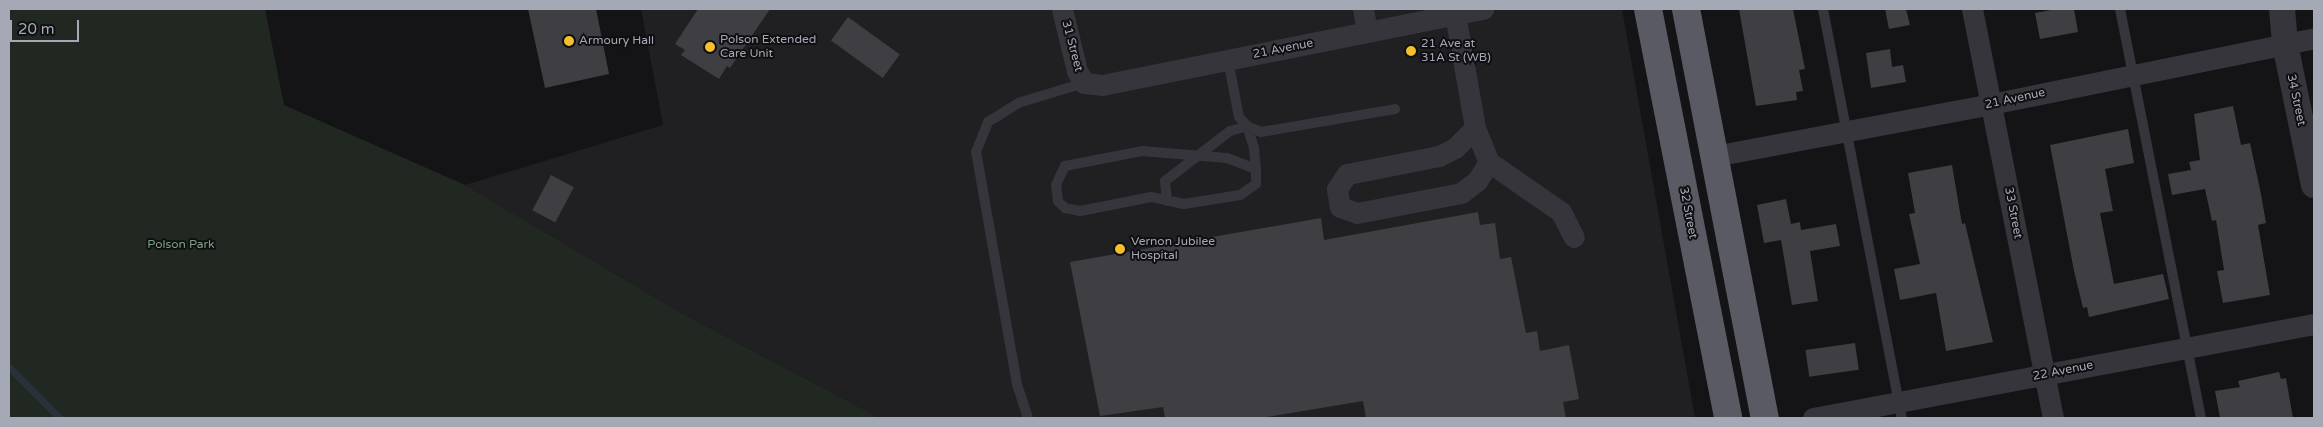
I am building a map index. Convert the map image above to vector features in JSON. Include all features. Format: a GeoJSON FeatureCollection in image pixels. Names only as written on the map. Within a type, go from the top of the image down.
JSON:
{"type":"FeatureCollection","features":[{"type":"Feature","properties":{"kind":"highway","name":"32 Street"},"geometry":{"type":"LineString","coordinates":[[1648,9],[1728,418]]}},
{"type":"Feature","properties":{"kind":"highway"},"geometry":{"type":"LineString","coordinates":[[1686,9],[1766,418]]}},
{"type":"Feature","properties":{"kind":"street","name":"31 Street"},"geometry":{"type":"LineString","coordinates":[[1062,9],[1077,71],[1084,83]]}},
{"type":"Feature","properties":{"kind":"street"},"geometry":{"type":"LineString","coordinates":[[1363,9],[1367,32]]}},
{"type":"Feature","properties":{"kind":"street","name":"21 Avenue"},"geometry":{"type":"LineString","coordinates":[[1084,83],[1102,85],[1483,9]]}},
{"type":"Feature","properties":{"kind":"street","name":"33 Street"},"geometry":{"type":"LineString","coordinates":[[1972,9],[2053,418]]}},
{"type":"Feature","properties":{"kind":"street","name":"34 Street"},"geometry":{"type":"LineString","coordinates":[[2282,9],[2284,44],[2314,185]]}},
{"type":"Feature","properties":{"kind":"street"},"geometry":{"type":"LineString","coordinates":[[1455,14],[1475,128],[1489,162],[1561,212],[1574,237]]}},
{"type":"Feature","properties":{"kind":"street","name":"21 Avenue"},"geometry":{"type":"LineString","coordinates":[[1714,156],[1991,104],[2314,38]]}},
{"type":"Feature","properties":{"kind":"street"},"geometry":{"type":"LineString","coordinates":[[1475,128],[1454,148],[1439,156],[1346,174],[1337,188],[1340,207],[1357,213],[1461,193],[1477,182],[1489,162]]}},
{"type":"Feature","properties":{"kind":"street","name":"22 Avenue"},"geometry":{"type":"LineString","coordinates":[[1813,418],[1901,410],[2045,374],[2314,324]]}},
{"type":"Feature","properties":{"kind":"lane"},"geometry":{"type":"LineString","coordinates":[[1823,9],[1901,410]]}},
{"type":"Feature","properties":{"kind":"lane"},"geometry":{"type":"LineString","coordinates":[[2120,9],[2201,418]]}},
{"type":"Feature","properties":{"kind":"lane"},"geometry":{"type":"LineString","coordinates":[[1228,60],[1239,117],[1247,126],[1254,148],[1256,169],[1256,184],[1240,195],[1184,204],[1151,197],[1080,211],[1065,208],[1058,201],[1056,185],[1065,166],[1142,151],[1201,153],[1227,158],[1256,169]]}},
{"type":"Feature","properties":{"kind":"lane"},"geometry":{"type":"LineString","coordinates":[[1028,418],[1017,384],[976,152],[988,122],[1018,103],[1084,83]]}},
{"type":"Feature","properties":{"kind":"lane"},"geometry":{"type":"LineString","coordinates":[[1167,201],[1164,181],[1230,132],[1247,126],[1261,132],[1396,109]]}},
{"type":"Feature","properties":{"kind":"shaded area","name":"Vernon Jubilee Hospital"},"geometry":{"type":"Polygon","coordinates":[[[641,9],[1622,9],[1695,418],[880,418],[683,314],[465,185],[663,125],[641,9]]]}},
{"type":"Feature","properties":{"kind":"green space","name":"Polson Park"},"geometry":{"type":"Polygon","coordinates":[[[9,9],[265,9],[284,105],[465,185],[683,314],[880,418],[9,418],[9,9]]]}},
{"type":"Feature","properties":{"kind":"building","name":"Armoury Hall"},"geometry":{"type":"Polygon","coordinates":[[[528,9],[596,9],[609,74],[545,88],[528,9]]]}},
{"type":"Feature","properties":{"kind":"building","name":"Polson Extended Care Unit"},"geometry":{"type":"Polygon","coordinates":[[[698,9],[770,9],[730,68],[727,66],[719,79],[681,55],[685,50],[675,44],[698,9]]]}},
{"type":"Feature","properties":{"kind":"building"},"geometry":{"type":"Polygon","coordinates":[[[1739,9],[1793,9],[1805,69],[1799,70],[1803,91],[1796,92],[1797,100],[1756,106],[1739,9]]]}},
{"type":"Feature","properties":{"kind":"building"},"geometry":{"type":"Polygon","coordinates":[[[1885,9],[1906,9],[1910,25],[1889,29],[1885,9]]]}},
{"type":"Feature","properties":{"kind":"building"},"geometry":{"type":"Polygon","coordinates":[[[2056,9],[2074,9],[2078,32],[2040,39],[2035,13],[2056,9]]]}},
{"type":"Feature","properties":{"kind":"building"},"geometry":{"type":"Polygon","coordinates":[[[848,17],[900,55],[883,78],[831,40],[848,17]]]}},
{"type":"Feature","properties":{"kind":"building"},"geometry":{"type":"Polygon","coordinates":[[[1890,49],[1892,67],[1903,65],[1906,82],[1871,88],[1866,53],[1890,49]]]}},
{"type":"Feature","properties":{"kind":"building"},"geometry":{"type":"Polygon","coordinates":[[[2233,106],[2241,145],[2250,143],[2261,194],[2266,223],[2258,225],[2270,295],[2223,303],[2217,271],[2224,270],[2216,220],[2212,221],[2205,189],[2172,195],[2168,174],[2191,170],[2189,162],[2200,160],[2194,114],[2233,106]]]}},
{"type":"Feature","properties":{"kind":"building"},"geometry":{"type":"Polygon","coordinates":[[[2128,129],[2134,163],[2105,169],[2113,211],[2100,213],[2114,284],[2163,274],[2169,299],[2089,317],[2087,307],[2083,308],[2074,271],[2050,145],[2128,129]]]}},
{"type":"Feature","properties":{"kind":"building"},"geometry":{"type":"Polygon","coordinates":[[[1952,165],[1962,224],[1965,223],[1993,342],[1946,351],[1936,293],[1900,300],[1894,269],[1920,264],[1909,214],[1915,213],[1908,173],[1952,165]]]}},
{"type":"Feature","properties":{"kind":"building"},"geometry":{"type":"Polygon","coordinates":[[[551,175],[574,187],[555,223],[532,210],[551,175]]]}},
{"type":"Feature","properties":{"kind":"building"},"geometry":{"type":"Polygon","coordinates":[[[1786,199],[1791,224],[1800,222],[1801,230],[1836,224],[1840,246],[1810,251],[1818,301],[1792,305],[1781,240],[1764,243],[1757,205],[1786,199]]]}},
{"type":"Feature","properties":{"kind":"building","name":"Vernon Jubilee Hospital"},"geometry":{"type":"Polygon","coordinates":[[[1478,212],[1480,225],[1495,223],[1500,259],[1511,257],[1526,333],[1537,331],[1540,351],[1569,345],[1579,399],[1563,402],[1566,418],[1366,418],[1363,401],[1261,418],[1165,418],[1163,407],[1100,416],[1070,262],[1321,218],[1324,240],[1478,212]]]}},
{"type":"Feature","properties":{"kind":"building"},"geometry":{"type":"Polygon","coordinates":[[[1855,343],[1859,370],[1809,377],[1805,350],[1855,343]]]}},
{"type":"Feature","properties":{"kind":"building"},"geometry":{"type":"Polygon","coordinates":[[[2279,372],[2281,379],[2286,378],[2293,418],[2220,418],[2215,391],[2240,387],[2238,381],[2279,372]]]}},
{"type":"Feature","properties":{"kind":"waterway"},"geometry":{"type":"LineString","coordinates":[[9,367],[60,418]]}},
{"type":"Feature","properties":{"kind":"place","name":"Armoury Hall"},"geometry":{"type":"Point","coordinates":[569,41]}},
{"type":"Feature","properties":{"kind":"place","name":"Polson Extended Care Unit"},"geometry":{"type":"Point","coordinates":[710,47]}},
{"type":"Feature","properties":{"kind":"place","name":"21 Ave at 31A St (WB)"},"geometry":{"type":"Point","coordinates":[1411,51]}},
{"type":"Feature","properties":{"kind":"place","name":"Vernon Jubilee Hospital"},"geometry":{"type":"Point","coordinates":[1120,249]}}]}
